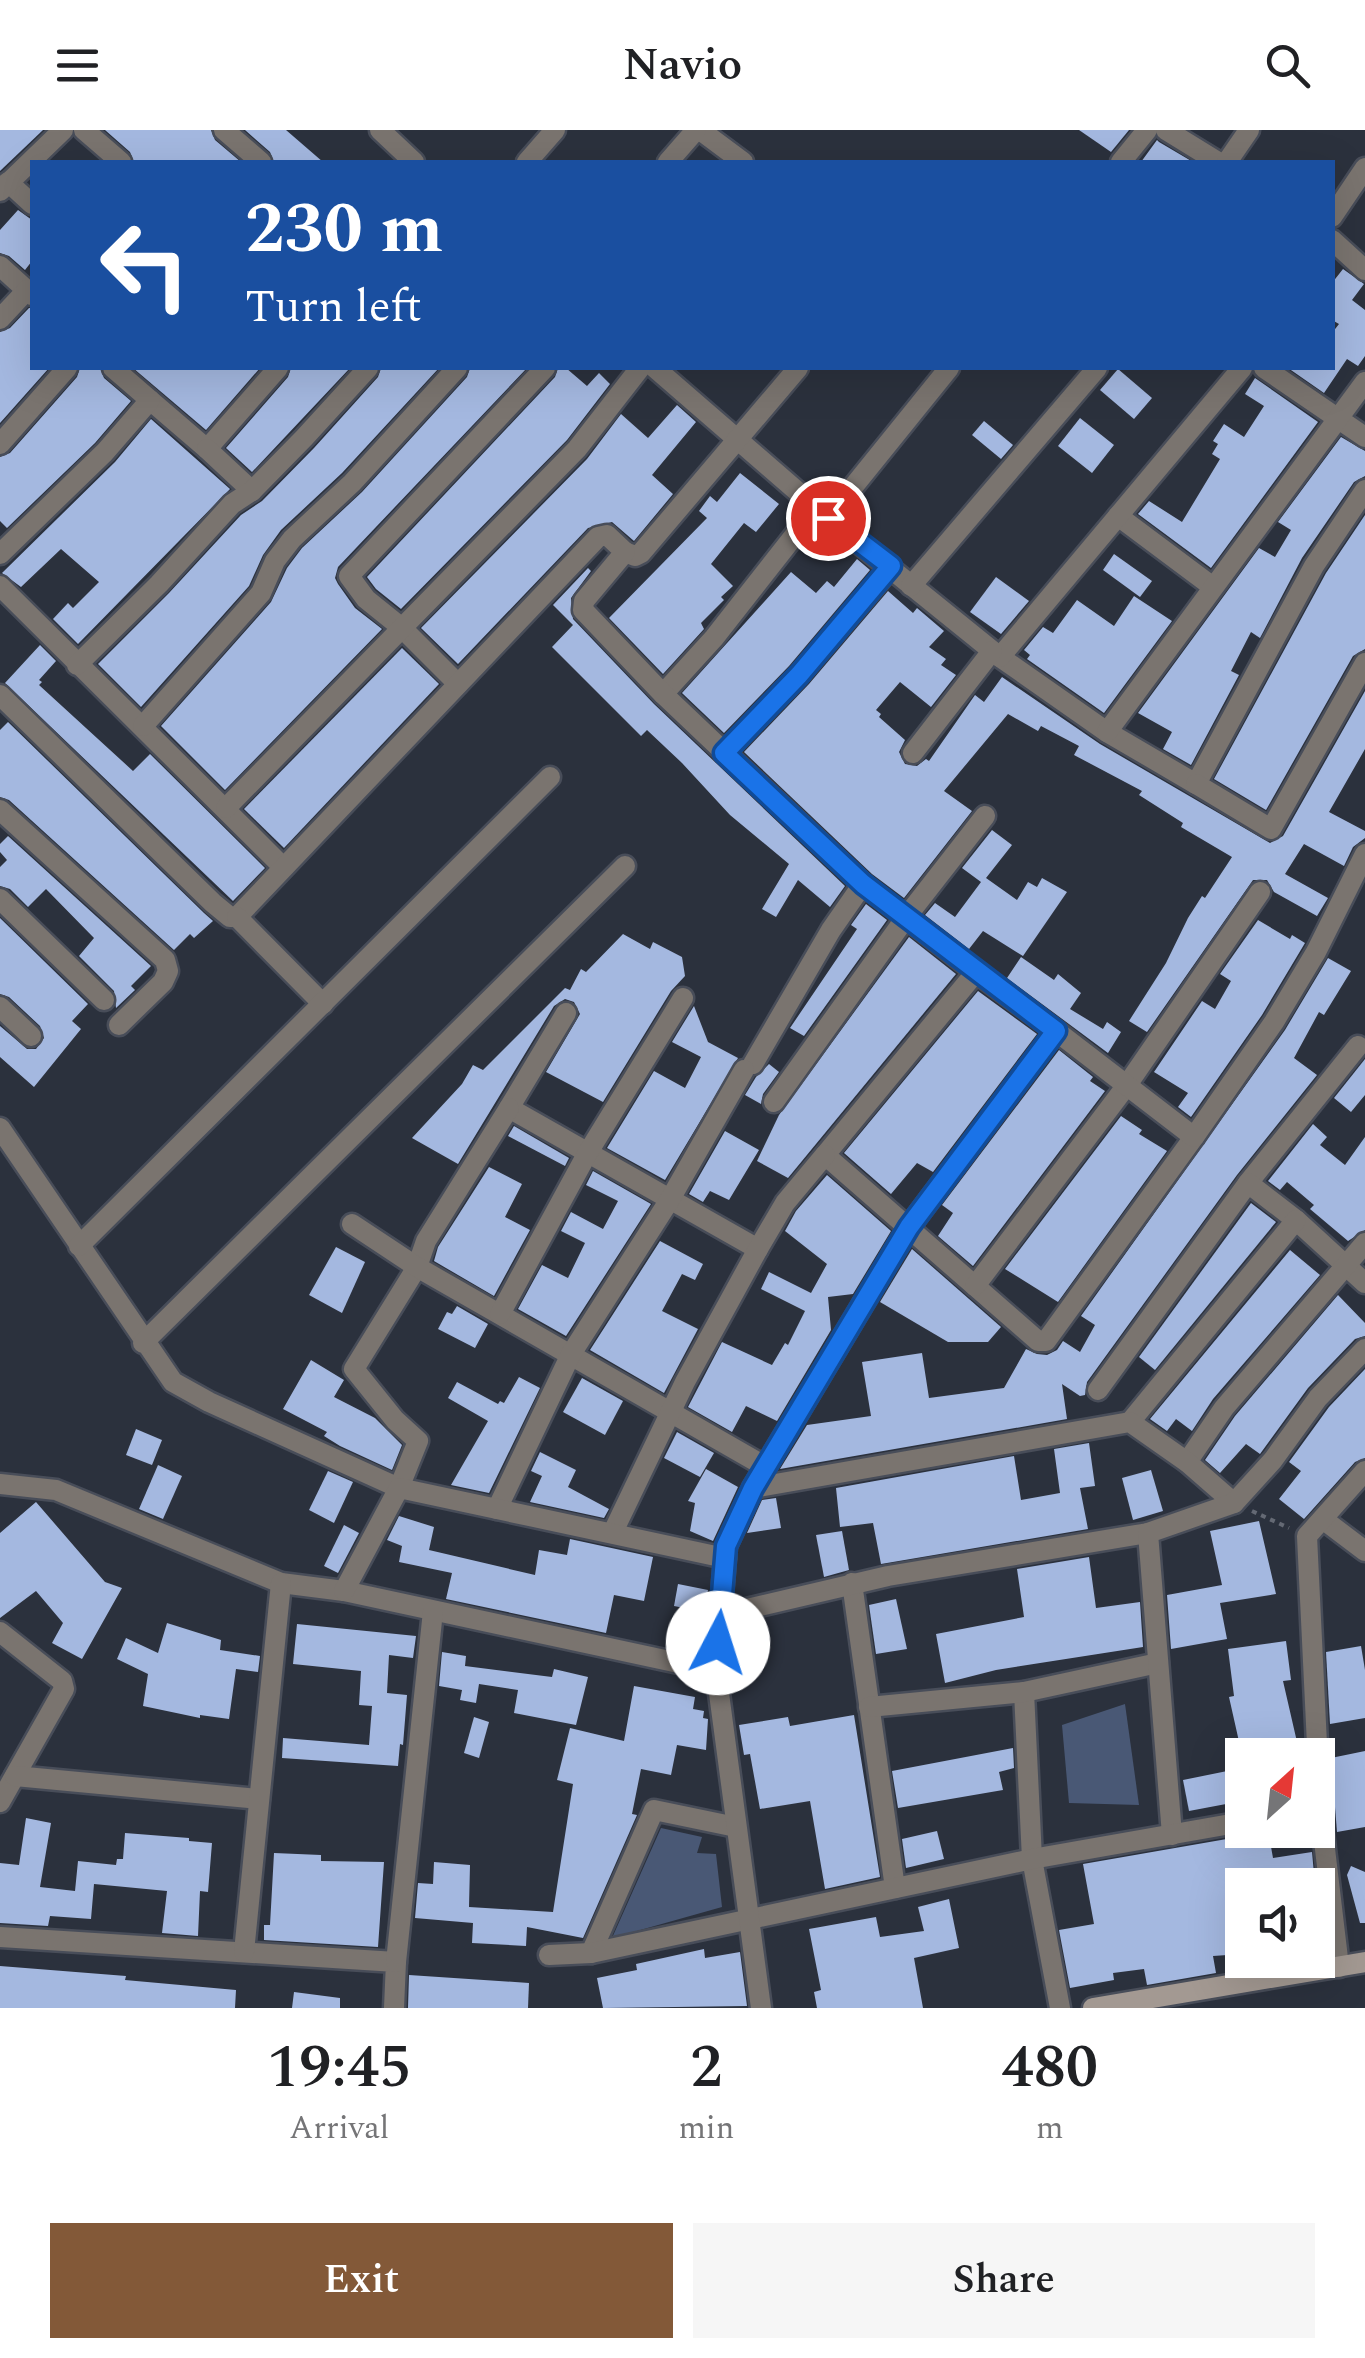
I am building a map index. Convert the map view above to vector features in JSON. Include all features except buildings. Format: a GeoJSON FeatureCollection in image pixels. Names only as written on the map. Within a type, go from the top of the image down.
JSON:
{"type":"FeatureCollection","features":[{"type":"Feature","properties":{"kind":"main road"},"geometry":{"type":"LineString","coordinates":[[1093,2008],[1365,1962]]}},
{"type":"Feature","properties":{"kind":"street"},"geometry":{"type":"LineString","coordinates":[[32,160],[64,130]]}},
{"type":"Feature","properties":{"kind":"street"},"geometry":{"type":"LineString","coordinates":[[84,130],[118,160]]}},
{"type":"Feature","properties":{"kind":"street"},"geometry":{"type":"LineString","coordinates":[[224,130],[260,160]]}},
{"type":"Feature","properties":{"kind":"street"},"geometry":{"type":"LineString","coordinates":[[529,160],[556,130]]}},
{"type":"Feature","properties":{"kind":"street"},"geometry":{"type":"LineString","coordinates":[[670,160],[698,130],[740,160]]}},
{"type":"Feature","properties":{"kind":"street"},"geometry":{"type":"LineString","coordinates":[[1123,160],[1146,130]]}},
{"type":"Feature","properties":{"kind":"street"},"geometry":{"type":"LineString","coordinates":[[1166,130],[1215,160]]}},
{"type":"Feature","properties":{"kind":"street"},"geometry":{"type":"LineString","coordinates":[[1228,160],[1249,130]]}},
{"type":"Feature","properties":{"kind":"street"},"geometry":{"type":"LineString","coordinates":[[386,132],[412,160]]}},
{"type":"Feature","properties":{"kind":"street"},"geometry":{"type":"LineString","coordinates":[[30,162],[4,187],[30,203]]}},
{"type":"Feature","properties":{"kind":"street"},"geometry":{"type":"LineString","coordinates":[[1335,212],[1365,168]]}},
{"type":"Feature","properties":{"kind":"street"},"geometry":{"type":"LineString","coordinates":[[1337,253],[1365,270]]}},
{"type":"Feature","properties":{"kind":"street"},"geometry":{"type":"LineString","coordinates":[[0,266],[30,292],[0,319]]}},
{"type":"Feature","properties":{"kind":"street"},"geometry":{"type":"LineString","coordinates":[[0,444],[64,370]]}},
{"type":"Feature","properties":{"kind":"street"},"geometry":{"type":"LineString","coordinates":[[115,370],[252,491]]}},
{"type":"Feature","properties":{"kind":"street"},"geometry":{"type":"LineString","coordinates":[[206,449],[276,370]]}},
{"type":"Feature","properties":{"kind":"street"},"geometry":{"type":"LineString","coordinates":[[78,664],[160,584],[232,504],[252,491],[366,370]]}},
{"type":"Feature","properties":{"kind":"street"},"geometry":{"type":"LineString","coordinates":[[142,726],[261,593],[275,561],[292,538],[352,483],[454,370]]}},
{"type":"Feature","properties":{"kind":"street"},"geometry":{"type":"LineString","coordinates":[[458,684],[402,628],[366,599],[350,580],[350,572],[543,370]]}},
{"type":"Feature","properties":{"kind":"street"},"geometry":{"type":"LineString","coordinates":[[226,808],[577,449],[638,370]]}},
{"type":"Feature","properties":{"kind":"street"},"geometry":{"type":"LineString","coordinates":[[657,370],[737,442],[996,654],[1108,732],[1271,830],[1365,663]]}},
{"type":"Feature","properties":{"kind":"street"},"geometry":{"type":"LineString","coordinates":[[237,918],[282,866],[598,537],[607,536],[636,556],[642,553],[796,370]]}},
{"type":"Feature","properties":{"kind":"street"},"geometry":{"type":"LineString","coordinates":[[663,694],[947,370]]}},
{"type":"Feature","properties":{"kind":"street"},"geometry":{"type":"LineString","coordinates":[[912,586],[1095,370]]}},
{"type":"Feature","properties":{"kind":"street"},"geometry":{"type":"LineString","coordinates":[[913,753],[1240,370]]}},
{"type":"Feature","properties":{"kind":"street"},"geometry":{"type":"LineString","coordinates":[[1267,370],[1365,437]]}},
{"type":"Feature","properties":{"kind":"street"},"geometry":{"type":"LineString","coordinates":[[1108,732],[1365,382]]}},
{"type":"Feature","properties":{"kind":"street"},"geometry":{"type":"LineString","coordinates":[[0,554],[105,452],[150,400]]}},
{"type":"Feature","properties":{"kind":"street"},"geometry":{"type":"LineString","coordinates":[[1196,784],[1314,566],[1365,490]]}},
{"type":"Feature","properties":{"kind":"street"},"geometry":{"type":"LineString","coordinates":[[1118,516],[1212,587]]}},
{"type":"Feature","properties":{"kind":"street"},"geometry":{"type":"LineString","coordinates":[[625,552],[584,600],[583,610],[663,694],[863,884],[1194,1138]]}},
{"type":"Feature","properties":{"kind":"street"},"geometry":{"type":"LineString","coordinates":[[724,753],[799,675],[891,566]]}},
{"type":"Feature","properties":{"kind":"street"},"geometry":{"type":"LineString","coordinates":[[0,586],[282,866]]}},
{"type":"Feature","properties":{"kind":"street"},"geometry":{"type":"LineString","coordinates":[[0,695],[213,904],[237,918],[322,1004]]}},
{"type":"Feature","properties":{"kind":"street"},"geometry":{"type":"LineString","coordinates":[[79,1246],[550,777]]}},
{"type":"Feature","properties":{"kind":"street"},"geometry":{"type":"LineString","coordinates":[[0,810],[165,960],[168,971],[162,982],[119,1025]]}},
{"type":"Feature","properties":{"kind":"street"},"geometry":{"type":"LineString","coordinates":[[774,1102],[984,816]]}},
{"type":"Feature","properties":{"kind":"street"},"geometry":{"type":"LineString","coordinates":[[825,1155],[1038,1341],[1046,1340],[1194,1138],[1291,994],[1365,854]]}},
{"type":"Feature","properties":{"kind":"street"},"geometry":{"type":"LineString","coordinates":[[144,1343],[625,866]]}},
{"type":"Feature","properties":{"kind":"street"},"geometry":{"type":"LineString","coordinates":[[497,1509],[571,1354],[668,1201],[830,930],[863,884]]}},
{"type":"Feature","properties":{"kind":"street"},"geometry":{"type":"LineString","coordinates":[[975,1286],[1127,1086],[1260,892]]}},
{"type":"Feature","properties":{"kind":"street"},"geometry":{"type":"LineString","coordinates":[[0,899],[104,1000]]}},
{"type":"Feature","properties":{"kind":"street"},"geometry":{"type":"LineString","coordinates":[[613,1532],[670,1411],[785,1202],[976,972]]}},
{"type":"Feature","properties":{"kind":"street"},"geometry":{"type":"LineString","coordinates":[[500,1314],[587,1154],[682,998]]}},
{"type":"Feature","properties":{"kind":"street"},"geometry":{"type":"LineString","coordinates":[[0,1007],[31,1036]]}},
{"type":"Feature","properties":{"kind":"street"},"geometry":{"type":"LineString","coordinates":[[344,1591],[399,1488],[418,1441],[354,1369],[417,1268],[426,1242],[566,1013]]}},
{"type":"Feature","properties":{"kind":"street"},"geometry":{"type":"LineString","coordinates":[[760,2008],[716,1672],[725,1558],[732,1529],[909,1227],[1056,1031]]}},
{"type":"Feature","properties":{"kind":"street"},"geometry":{"type":"LineString","coordinates":[[1098,1390],[1248,1182],[1358,1046]]}},
{"type":"Feature","properties":{"kind":"street"},"geometry":{"type":"LineString","coordinates":[[510,1108],[758,1249]]}},
{"type":"Feature","properties":{"kind":"street"},"geometry":{"type":"LineString","coordinates":[[0,1128],[172,1382],[399,1488],[725,1558]]}},
{"type":"Feature","properties":{"kind":"street"},"geometry":{"type":"LineString","coordinates":[[1248,1182],[1365,1283]]}},
{"type":"Feature","properties":{"kind":"street"},"geometry":{"type":"LineString","coordinates":[[753,1488],[1130,1422],[1296,1220]]}},
{"type":"Feature","properties":{"kind":"street"},"geometry":{"type":"LineString","coordinates":[[352,1224],[417,1268],[766,1467]]}},
{"type":"Feature","properties":{"kind":"street"},"geometry":{"type":"LineString","coordinates":[[1187,1462],[1224,1408],[1365,1243]]}},
{"type":"Feature","properties":{"kind":"street"},"geometry":{"type":"LineString","coordinates":[[721,1615],[852,1583],[1148,1533],[1234,1503],[1273,1460],[1318,1398],[1365,1349]]}},
{"type":"Feature","properties":{"kind":"street"},"geometry":{"type":"LineString","coordinates":[[1130,1422],[1187,1462],[1234,1503]]}},
{"type":"Feature","properties":{"kind":"street"},"geometry":{"type":"LineString","coordinates":[[1316,1738],[1307,1536],[1365,1470]]}},
{"type":"Feature","properties":{"kind":"street"},"geometry":{"type":"LineString","coordinates":[[0,1484],[56,1490],[281,1583],[344,1591],[716,1672]]}},
{"type":"Feature","properties":{"kind":"street"},"geometry":{"type":"LineString","coordinates":[[1324,1520],[1365,1551]]}},
{"type":"Feature","properties":{"kind":"street"},"geometry":{"type":"LineString","coordinates":[[1148,1533],[1172,1835]]}},
{"type":"Feature","properties":{"kind":"street"},"geometry":{"type":"LineString","coordinates":[[244,1952],[281,1583]]}},
{"type":"Feature","properties":{"kind":"street"},"geometry":{"type":"LineString","coordinates":[[852,1583],[896,1888]]}},
{"type":"Feature","properties":{"kind":"street"},"geometry":{"type":"LineString","coordinates":[[394,2008],[433,1611]]}},
{"type":"Feature","properties":{"kind":"street"},"geometry":{"type":"LineString","coordinates":[[0,1632],[62,1681],[64,1690],[0,1802]]}},
{"type":"Feature","properties":{"kind":"street"},"geometry":{"type":"LineString","coordinates":[[868,1708],[1024,1692],[1158,1663]]}},
{"type":"Feature","properties":{"kind":"street"},"geometry":{"type":"LineString","coordinates":[[1024,1692],[1032,1859],[1060,2008]]}},
{"type":"Feature","properties":{"kind":"street"},"geometry":{"type":"LineString","coordinates":[[15,1776],[259,1799]]}},
{"type":"Feature","properties":{"kind":"street"},"geometry":{"type":"LineString","coordinates":[[591,1953],[654,1810],[736,1827]]}},
{"type":"Feature","properties":{"kind":"street"},"geometry":{"type":"LineString","coordinates":[[548,1955],[591,1953],[1032,1859],[1225,1825]]}},
{"type":"Feature","properties":{"kind":"street"},"geometry":{"type":"LineString","coordinates":[[1324,1848],[1340,1967]]}},
{"type":"Feature","properties":{"kind":"street"},"geometry":{"type":"LineString","coordinates":[[0,1938],[396,1962]]}},
{"type":"Feature","properties":{"kind":"path"},"geometry":{"type":"LineString","coordinates":[[1234,1503],[1307,1536]]}},
{"type":"Feature","properties":{"kind":"shaded area"},"geometry":{"type":"Polygon","coordinates":[[[1125,1704],[1139,1805],[1069,1803],[1062,1725],[1125,1704]]]}},
{"type":"Feature","properties":{"kind":"shaded area"},"geometry":{"type":"Polygon","coordinates":[[[661,1828],[702,1837],[697,1853],[716,1854],[722,1907],[612,1938],[661,1828]]]}},
{"type":"Feature","properties":{"kind":"route"},"geometry":{"type":"LineString","coordinates":[[718,1643],[726,1546],[753,1488],[909,1227],[1056,1031],[863,884],[724,753],[799,675],[891,566],[828,518]]}}]}
